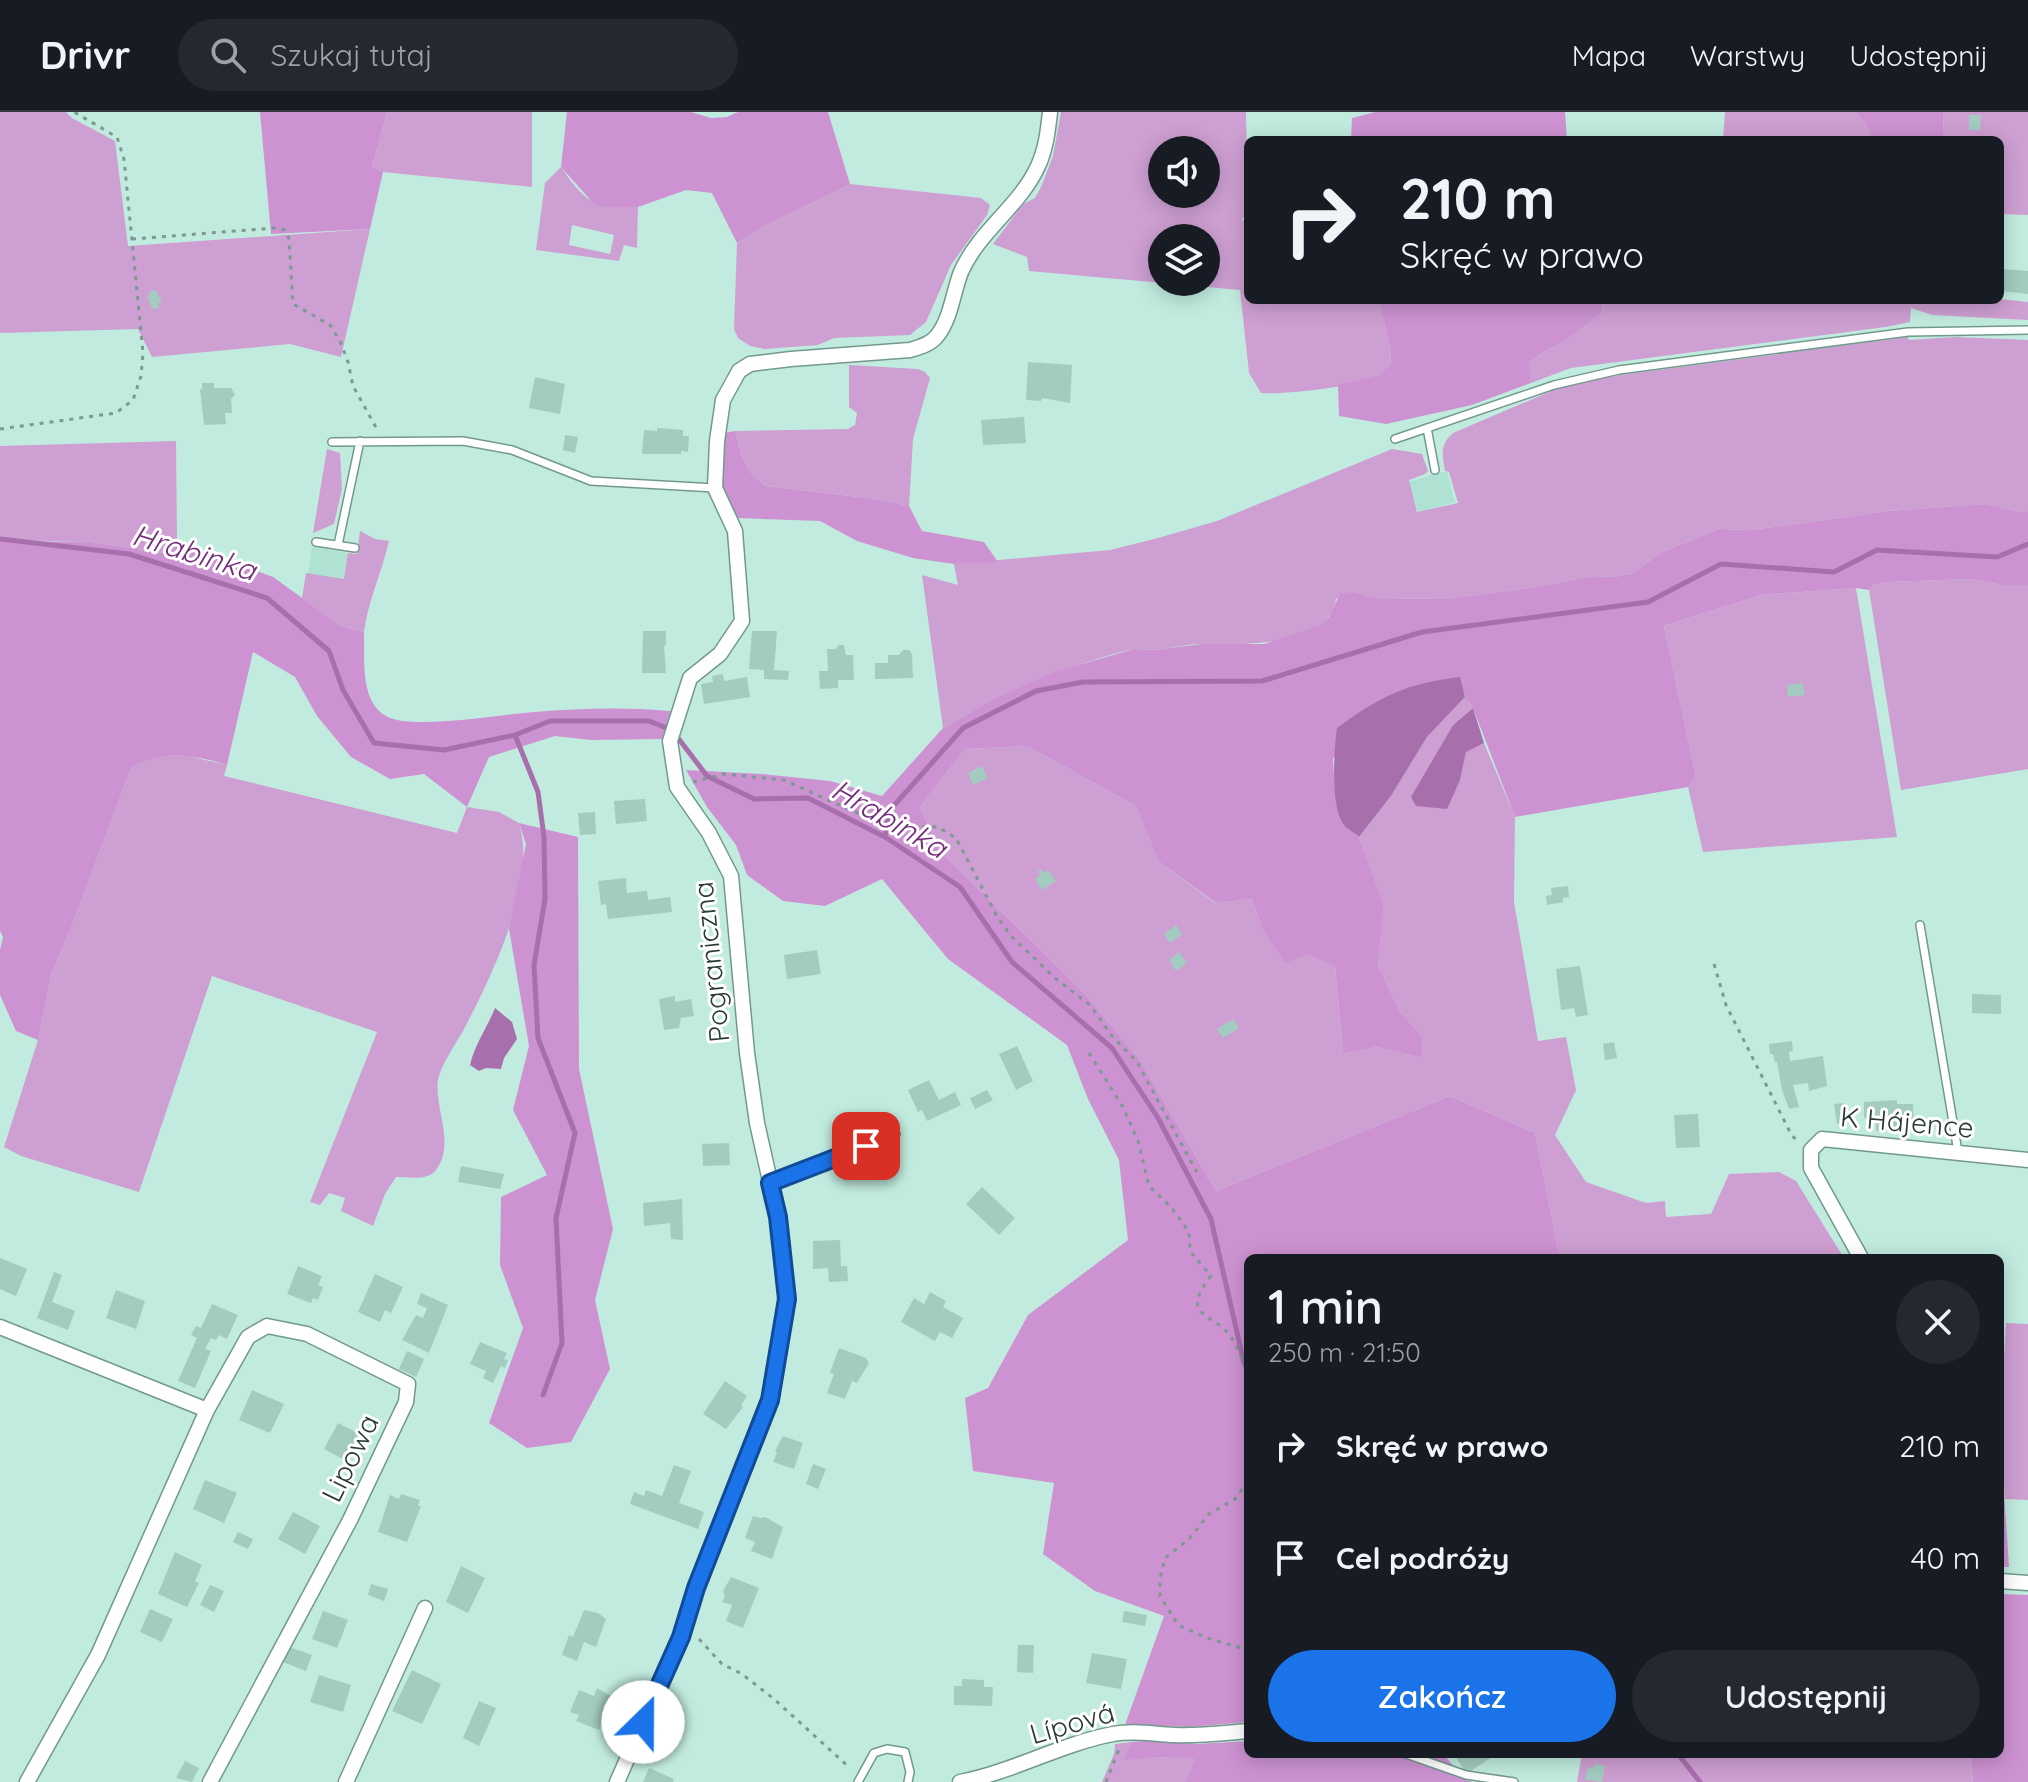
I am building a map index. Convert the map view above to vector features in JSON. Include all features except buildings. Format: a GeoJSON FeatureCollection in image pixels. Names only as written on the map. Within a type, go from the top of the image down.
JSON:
{"type":"FeatureCollection","features":[{"type":"Feature","properties":{"kind":"street","name":"Pograniczna"},"geometry":{"type":"LineString","coordinates":[[617,1782],[685,1625],[696,1588],[770,1400],[787,1299],[778,1217],[757,1123],[747,1053],[731,876],[709,833],[677,787],[670,741],[690,678],[720,654],[742,621],[735,531],[715,488],[723,400],[739,371],[750,364],[910,350],[937,337],[961,272],[972,252],[1023,191],[1037,169],[1050,112]]}},
{"type":"Feature","properties":{"kind":"street","name":"K Hájence"},"geometry":{"type":"LineString","coordinates":[[1859,1254],[1811,1168],[1811,1150],[1822,1139],[2028,1160]]}},
{"type":"Feature","properties":{"kind":"street","name":"Lipowa"},"geometry":{"type":"LineString","coordinates":[[27,1782],[98,1655],[207,1410],[248,1337],[267,1326],[307,1334],[408,1384],[406,1402],[350,1520],[210,1782]]}},
{"type":"Feature","properties":{"kind":"street"},"geometry":{"type":"LineString","coordinates":[[0,1327],[207,1410]]}},
{"type":"Feature","properties":{"kind":"street"},"geometry":{"type":"LineString","coordinates":[[2004,1581],[2028,1583]]}},
{"type":"Feature","properties":{"kind":"street"},"geometry":{"type":"LineString","coordinates":[[346,1782],[425,1608]]}},
{"type":"Feature","properties":{"kind":"street","name":"Lípová"},"geometry":{"type":"LineString","coordinates":[[960,1782],[1116,1734],[1142,1731],[1175,1735],[1244,1731]]}},
{"type":"Feature","properties":{"kind":"lane"},"geometry":{"type":"LineString","coordinates":[[1395,439],[1554,385],[1619,370],[1908,332],[2028,330]]}},
{"type":"Feature","properties":{"kind":"lane"},"geometry":{"type":"LineString","coordinates":[[1427,428],[1435,470]]}},
{"type":"Feature","properties":{"kind":"lane"},"geometry":{"type":"LineString","coordinates":[[338,545],[360,441]]}},
{"type":"Feature","properties":{"kind":"lane"},"geometry":{"type":"LineString","coordinates":[[332,442],[463,441],[512,450],[591,481],[715,488]]}},
{"type":"Feature","properties":{"kind":"lane"},"geometry":{"type":"LineString","coordinates":[[316,542],[355,548]]}},
{"type":"Feature","properties":{"kind":"lane"},"geometry":{"type":"LineString","coordinates":[[1920,925],[1958,1152]]}},
{"type":"Feature","properties":{"kind":"lane"},"geometry":{"type":"LineString","coordinates":[[770,1183],[896,1134]]}},
{"type":"Feature","properties":{"kind":"lane"},"geometry":{"type":"LineString","coordinates":[[859,1780],[874,1753],[887,1749],[905,1752],[910,1772],[908,1782]]}},
{"type":"Feature","properties":{"kind":"lane"},"geometry":{"type":"LineString","coordinates":[[1417,1758],[1466,1775],[1514,1782]]}},
{"type":"Feature","properties":{"kind":"path"},"geometry":{"type":"LineString","coordinates":[[0,429],[116,413],[133,400],[141,376],[140,319],[124,159],[117,137],[74,112]]}},
{"type":"Feature","properties":{"kind":"path"},"geometry":{"type":"LineString","coordinates":[[132,239],[275,228],[285,230],[289,239],[293,304],[330,325],[344,351],[353,386],[385,441]]}},
{"type":"Feature","properties":{"kind":"path"},"geometry":{"type":"LineString","coordinates":[[696,781],[724,774],[784,780],[877,822],[938,827],[956,838],[998,918],[1022,948],[1091,1006],[1111,1035],[1137,1062],[1200,1178]]}},
{"type":"Feature","properties":{"kind":"path"},"geometry":{"type":"LineString","coordinates":[[1714,964],[1726,1005],[1792,1136],[1811,1150]]}},
{"type":"Feature","properties":{"kind":"path"},"geometry":{"type":"LineString","coordinates":[[1089,1053],[1123,1107],[1138,1141],[1149,1186],[1171,1207],[1189,1232],[1190,1251],[1211,1276],[1197,1300],[1202,1315],[1229,1334],[1244,1364]]}},
{"type":"Feature","properties":{"kind":"path"},"geometry":{"type":"LineString","coordinates":[[1244,1487],[1235,1499],[1209,1514],[1188,1540],[1165,1558],[1160,1579],[1160,1596],[1178,1625],[1244,1649]]}},
{"type":"Feature","properties":{"kind":"path"},"geometry":{"type":"LineString","coordinates":[[685,1625],[722,1664],[742,1674],[774,1699],[859,1780]]}},
{"type":"Feature","properties":{"kind":"path"},"geometry":{"type":"LineString","coordinates":[[1106,1782],[1119,1751],[1116,1734]]}},
{"type":"Feature","properties":{"kind":"shaded area"},"geometry":{"type":"Polygon","coordinates":[[[0,112],[66,112],[115,141],[128,246],[370,229],[341,357],[290,344],[152,357],[138,329],[0,333],[0,112]]]}},
{"type":"Feature","properties":{"kind":"shaded area"},"geometry":{"type":"Polygon","coordinates":[[[260,112],[387,112],[372,167],[383,172],[370,229],[271,234],[260,112]]]}},
{"type":"Feature","properties":{"kind":"shaded area"},"geometry":{"type":"Polygon","coordinates":[[[387,112],[532,112],[532,187],[383,172],[372,167],[387,112]]]}},
{"type":"Feature","properties":{"kind":"shaded area"},"geometry":{"type":"Polygon","coordinates":[[[567,112],[691,112],[711,118],[727,117],[738,112],[828,112],[850,184],[737,243],[712,193],[686,190],[638,207],[594,204],[561,167],[567,112]]]}},
{"type":"Feature","properties":{"kind":"shaded area"},"geometry":{"type":"Polygon","coordinates":[[[1061,112],[1246,112],[1242,220],[1244,304],[1380,304],[1391,364],[1382,374],[1342,386],[1261,393],[1249,373],[1240,290],[1220,288],[1220,224],[1148,224],[1148,282],[1029,271],[1027,257],[993,244],[1023,204],[1035,198],[1053,156],[1061,112]]]}},
{"type":"Feature","properties":{"kind":"shaded area"},"geometry":{"type":"Polygon","coordinates":[[[1375,112],[1565,112],[1567,136],[1351,136],[1352,118],[1375,112]]]}},
{"type":"Feature","properties":{"kind":"shaded area"},"geometry":{"type":"Polygon","coordinates":[[[1725,112],[1855,112],[1866,124],[1870,136],[1723,136],[1725,112]]]}},
{"type":"Feature","properties":{"kind":"shaded area"},"geometry":{"type":"Polygon","coordinates":[[[1855,112],[1943,112],[1944,136],[1870,136],[1866,124],[1855,112]]]}},
{"type":"Feature","properties":{"kind":"shaded area"},"geometry":{"type":"Polygon","coordinates":[[[1943,112],[2028,112],[2028,215],[2004,214],[2004,136],[1944,136],[1943,112]]]}},
{"type":"Feature","properties":{"kind":"shaded area"},"geometry":{"type":"Polygon","coordinates":[[[561,167],[585,197],[611,206],[638,207],[637,248],[624,245],[619,261],[536,250],[545,183],[561,167]],[[572,225],[569,245],[610,254],[614,235],[572,225]]]}},
{"type":"Feature","properties":{"kind":"shaded area"},"geometry":{"type":"Polygon","coordinates":[[[850,184],[981,198],[990,205],[987,215],[951,265],[926,322],[910,335],[834,338],[818,345],[765,349],[750,346],[738,338],[734,329],[737,243],[850,184]]]}},
{"type":"Feature","properties":{"kind":"shaded area"},"geometry":{"type":"Polygon","coordinates":[[[2004,299],[2028,302],[2028,320],[1932,315],[1911,308],[1910,322],[1886,327],[1571,368],[1531,383],[1528,364],[1602,313],[1603,304],[2004,304],[2004,299]]]}},
{"type":"Feature","properties":{"kind":"shaded area"},"geometry":{"type":"Polygon","coordinates":[[[1380,304],[1603,304],[1602,313],[1567,340],[1529,363],[1531,383],[1472,405],[1386,424],[1339,416],[1338,385],[1380,375],[1391,364],[1380,304]]]}},
{"type":"Feature","properties":{"kind":"shaded area"},"geometry":{"type":"Polygon","coordinates":[[[1908,337],[1909,340],[1955,337],[2028,340],[2028,511],[1985,504],[1889,511],[1752,530],[1719,529],[1662,552],[1631,574],[1594,576],[1444,599],[1375,598],[1355,592],[1336,599],[1330,615],[1317,627],[1300,635],[1258,643],[1129,650],[1033,682],[943,728],[922,575],[958,585],[954,564],[1110,550],[1158,538],[1217,521],[1392,449],[1422,454],[1428,471],[1409,480],[1417,512],[1458,503],[1443,460],[1444,446],[1449,437],[1563,386],[1620,375],[1908,337]]]}},
{"type":"Feature","properties":{"kind":"shaded area"},"geometry":{"type":"Polygon","coordinates":[[[849,365],[918,369],[930,378],[913,439],[909,506],[765,486],[751,473],[742,457],[735,431],[848,429],[855,425],[857,413],[849,407],[849,365]]]}},
{"type":"Feature","properties":{"kind":"shaded area"},"geometry":{"type":"Polygon","coordinates":[[[735,431],[742,457],[751,473],[765,486],[909,506],[922,531],[984,542],[998,562],[954,564],[913,558],[857,541],[820,521],[738,518],[723,488],[723,433],[735,431]]]}},
{"type":"Feature","properties":{"kind":"shaded area"},"geometry":{"type":"Polygon","coordinates":[[[176,441],[177,541],[171,554],[90,542],[0,540],[0,446],[176,441]]]}},
{"type":"Feature","properties":{"kind":"shaded area"},"geometry":{"type":"Polygon","coordinates":[[[327,449],[340,453],[342,489],[334,524],[313,533],[327,449]]]}},
{"type":"Feature","properties":{"kind":"shaded area"},"geometry":{"type":"Polygon","coordinates":[[[1447,472],[1455,502],[1418,512],[1409,482],[1447,472]]]}},
{"type":"Feature","properties":{"kind":"shaded area"},"geometry":{"type":"Polygon","coordinates":[[[1985,504],[2028,511],[2028,585],[2002,585],[1973,579],[1887,582],[1874,585],[1869,590],[1856,588],[1761,595],[1664,626],[1696,777],[1688,787],[1515,817],[1459,677],[1333,758],[1335,791],[1343,824],[1359,837],[1383,905],[1378,965],[1400,1012],[1422,1036],[1423,1058],[1377,1047],[1343,1054],[1335,967],[1309,954],[1285,963],[1261,926],[1252,899],[1216,903],[1158,861],[1136,806],[1027,746],[965,749],[920,807],[938,849],[1087,996],[1140,1060],[1216,1191],[1450,1096],[1535,1133],[1559,1254],[1244,1254],[1244,1722],[1190,1727],[1125,1725],[1164,1616],[1095,1591],[1043,1554],[1054,1483],[973,1471],[965,1398],[988,1388],[1028,1315],[1128,1240],[1119,1160],[1088,1099],[1067,1045],[948,959],[882,879],[825,906],[783,901],[747,875],[736,845],[707,807],[686,770],[830,781],[882,796],[943,728],[994,699],[1054,672],[1134,649],[1264,644],[1319,626],[1329,617],[1340,594],[1355,592],[1375,598],[1444,599],[1594,576],[1613,577],[1631,574],[1662,552],[1719,529],[1752,530],[1889,511],[1985,504]]]}},
{"type":"Feature","properties":{"kind":"shaded area"},"geometry":{"type":"Polygon","coordinates":[[[360,531],[375,539],[389,541],[364,632],[341,626],[302,598],[306,573],[344,579],[348,553],[357,554],[360,531]]]}},
{"type":"Feature","properties":{"kind":"shaded area"},"geometry":{"type":"Polygon","coordinates":[[[0,541],[90,542],[171,554],[177,541],[273,577],[341,626],[364,632],[364,667],[372,702],[388,717],[400,721],[437,722],[586,709],[671,711],[662,739],[591,740],[555,736],[489,757],[467,807],[424,774],[390,779],[351,757],[317,716],[295,677],[253,652],[227,765],[203,759],[166,756],[131,768],[52,972],[38,1040],[16,1031],[0,995],[3,937],[0,931],[0,541]]]}},
{"type":"Feature","properties":{"kind":"shaded area"},"geometry":{"type":"Polygon","coordinates":[[[312,547],[348,553],[344,580],[308,574],[312,547]]]}},
{"type":"Feature","properties":{"kind":"shaded area"},"geometry":{"type":"Polygon","coordinates":[[[1973,579],[2002,585],[2028,585],[2028,769],[1901,790],[1869,590],[1874,585],[1887,582],[1973,579]]]}},
{"type":"Feature","properties":{"kind":"shaded area"},"geometry":{"type":"Polygon","coordinates":[[[1856,588],[1897,837],[1703,852],[1688,787],[1696,777],[1664,626],[1761,595],[1856,588]]]}},
{"type":"Feature","properties":{"kind":"shaded area"},"geometry":{"type":"Polygon","coordinates":[[[1460,677],[1465,697],[1427,737],[1391,796],[1359,837],[1344,825],[1337,805],[1334,778],[1337,728],[1394,693],[1424,683],[1460,677]]]}},
{"type":"Feature","properties":{"kind":"shaded area"},"geometry":{"type":"Polygon","coordinates":[[[1465,697],[1473,708],[1453,725],[1412,797],[1460,780],[1466,751],[1484,743],[1515,817],[1514,902],[1538,1041],[1566,1037],[1576,1090],[1555,1135],[1586,1182],[1646,1203],[1665,1201],[1666,1217],[1711,1214],[1729,1174],[1779,1172],[1796,1181],[1842,1254],[1559,1254],[1535,1133],[1450,1096],[1216,1191],[1140,1060],[1087,996],[938,849],[920,807],[965,749],[1027,746],[1136,806],[1158,861],[1215,903],[1252,899],[1261,926],[1335,967],[1343,1054],[1377,1047],[1423,1058],[1422,1036],[1400,1012],[1378,965],[1382,905],[1359,837],[1391,796],[1427,737],[1465,697]]]}},
{"type":"Feature","properties":{"kind":"shaded area"},"geometry":{"type":"Polygon","coordinates":[[[1473,708],[1484,743],[1466,752],[1460,780],[1447,809],[1416,806],[1411,797],[1453,725],[1473,708]]]}},
{"type":"Feature","properties":{"kind":"shaded area"},"geometry":{"type":"Polygon","coordinates":[[[165,755],[188,756],[227,765],[224,776],[457,833],[467,807],[499,812],[519,823],[523,847],[522,873],[509,929],[486,984],[439,1075],[444,1137],[442,1160],[428,1176],[396,1177],[385,1194],[373,1226],[341,1211],[345,1198],[329,1193],[320,1205],[310,1202],[377,1032],[212,976],[139,1192],[21,1156],[4,1147],[38,1040],[52,972],[131,768],[145,759],[165,755]]]}},
{"type":"Feature","properties":{"kind":"shaded area"},"geometry":{"type":"Polygon","coordinates":[[[519,823],[578,837],[579,1069],[613,1229],[595,1300],[610,1369],[571,1442],[527,1448],[489,1423],[523,1328],[500,1265],[501,1197],[547,1175],[513,1110],[529,1046],[509,929],[526,844],[519,823]]]}},
{"type":"Feature","properties":{"kind":"shaded area"},"geometry":{"type":"Polygon","coordinates":[[[495,1008],[512,1022],[517,1039],[504,1058],[501,1069],[479,1071],[470,1065],[495,1008]]]}},
{"type":"Feature","properties":{"kind":"shaded area"},"geometry":{"type":"Polygon","coordinates":[[[2006,1323],[2028,1324],[2028,1500],[2005,1499],[2006,1323]]]}},
{"type":"Feature","properties":{"kind":"shaded area"},"geometry":{"type":"Polygon","coordinates":[[[2004,1491],[2009,1567],[2004,1567],[2004,1491]]]}},
{"type":"Feature","properties":{"kind":"shaded area"},"geometry":{"type":"Polygon","coordinates":[[[2004,1594],[2028,1595],[2028,1782],[1973,1782],[1970,1758],[2004,1758],[2004,1594]]]}},
{"type":"Feature","properties":{"kind":"shaded area"},"geometry":{"type":"Polygon","coordinates":[[[1157,1740],[1197,1744],[1244,1741],[1244,1758],[1447,1758],[1466,1780],[1473,1782],[1185,1782],[1195,1759],[1156,1757],[1124,1760],[1131,1742],[1157,1740]]]}},
{"type":"Feature","properties":{"kind":"shaded area"},"geometry":{"type":"Polygon","coordinates":[[[1131,1742],[1125,1759],[1195,1759],[1185,1782],[1102,1782],[1115,1744],[1131,1742]]]}},
{"type":"Feature","properties":{"kind":"shaded area"},"geometry":{"type":"Polygon","coordinates":[[[1581,1758],[1970,1758],[1973,1782],[1577,1782],[1581,1758]]]}},
{"type":"Feature","properties":{"kind":"waterway","name":"Hrabinka"},"geometry":{"type":"LineString","coordinates":[[0,539],[129,554],[267,598],[329,651],[343,690],[374,743],[444,750],[515,735],[550,721],[649,721],[672,730],[707,776],[754,799],[808,798],[885,837],[960,887],[1012,962],[1112,1048],[1158,1118],[1211,1219],[1244,1363]]}},
{"type":"Feature","properties":{"kind":"waterway"},"geometry":{"type":"LineString","coordinates":[[885,837],[890,810],[963,728],[1036,691],[1083,682],[1262,681],[1422,632],[1648,602],[1721,564],[1834,572],[1877,550],[1997,557],[2028,544]]}},
{"type":"Feature","properties":{"kind":"waterway"},"geometry":{"type":"LineString","coordinates":[[515,735],[538,792],[544,837],[545,899],[534,965],[538,1038],[575,1133],[556,1218],[562,1343],[543,1395]]}},
{"type":"Feature","properties":{"kind":"waterway","name":"Hrabinka"},"geometry":{"type":"LineString","coordinates":[[1681,1758],[1700,1782]]}},
{"type":"Feature","properties":{"kind":"route"},"geometry":{"type":"LineString","coordinates":[[643,1722],[681,1637],[696,1588],[770,1400],[787,1299],[778,1217],[770,1183],[866,1146]]}}]}
